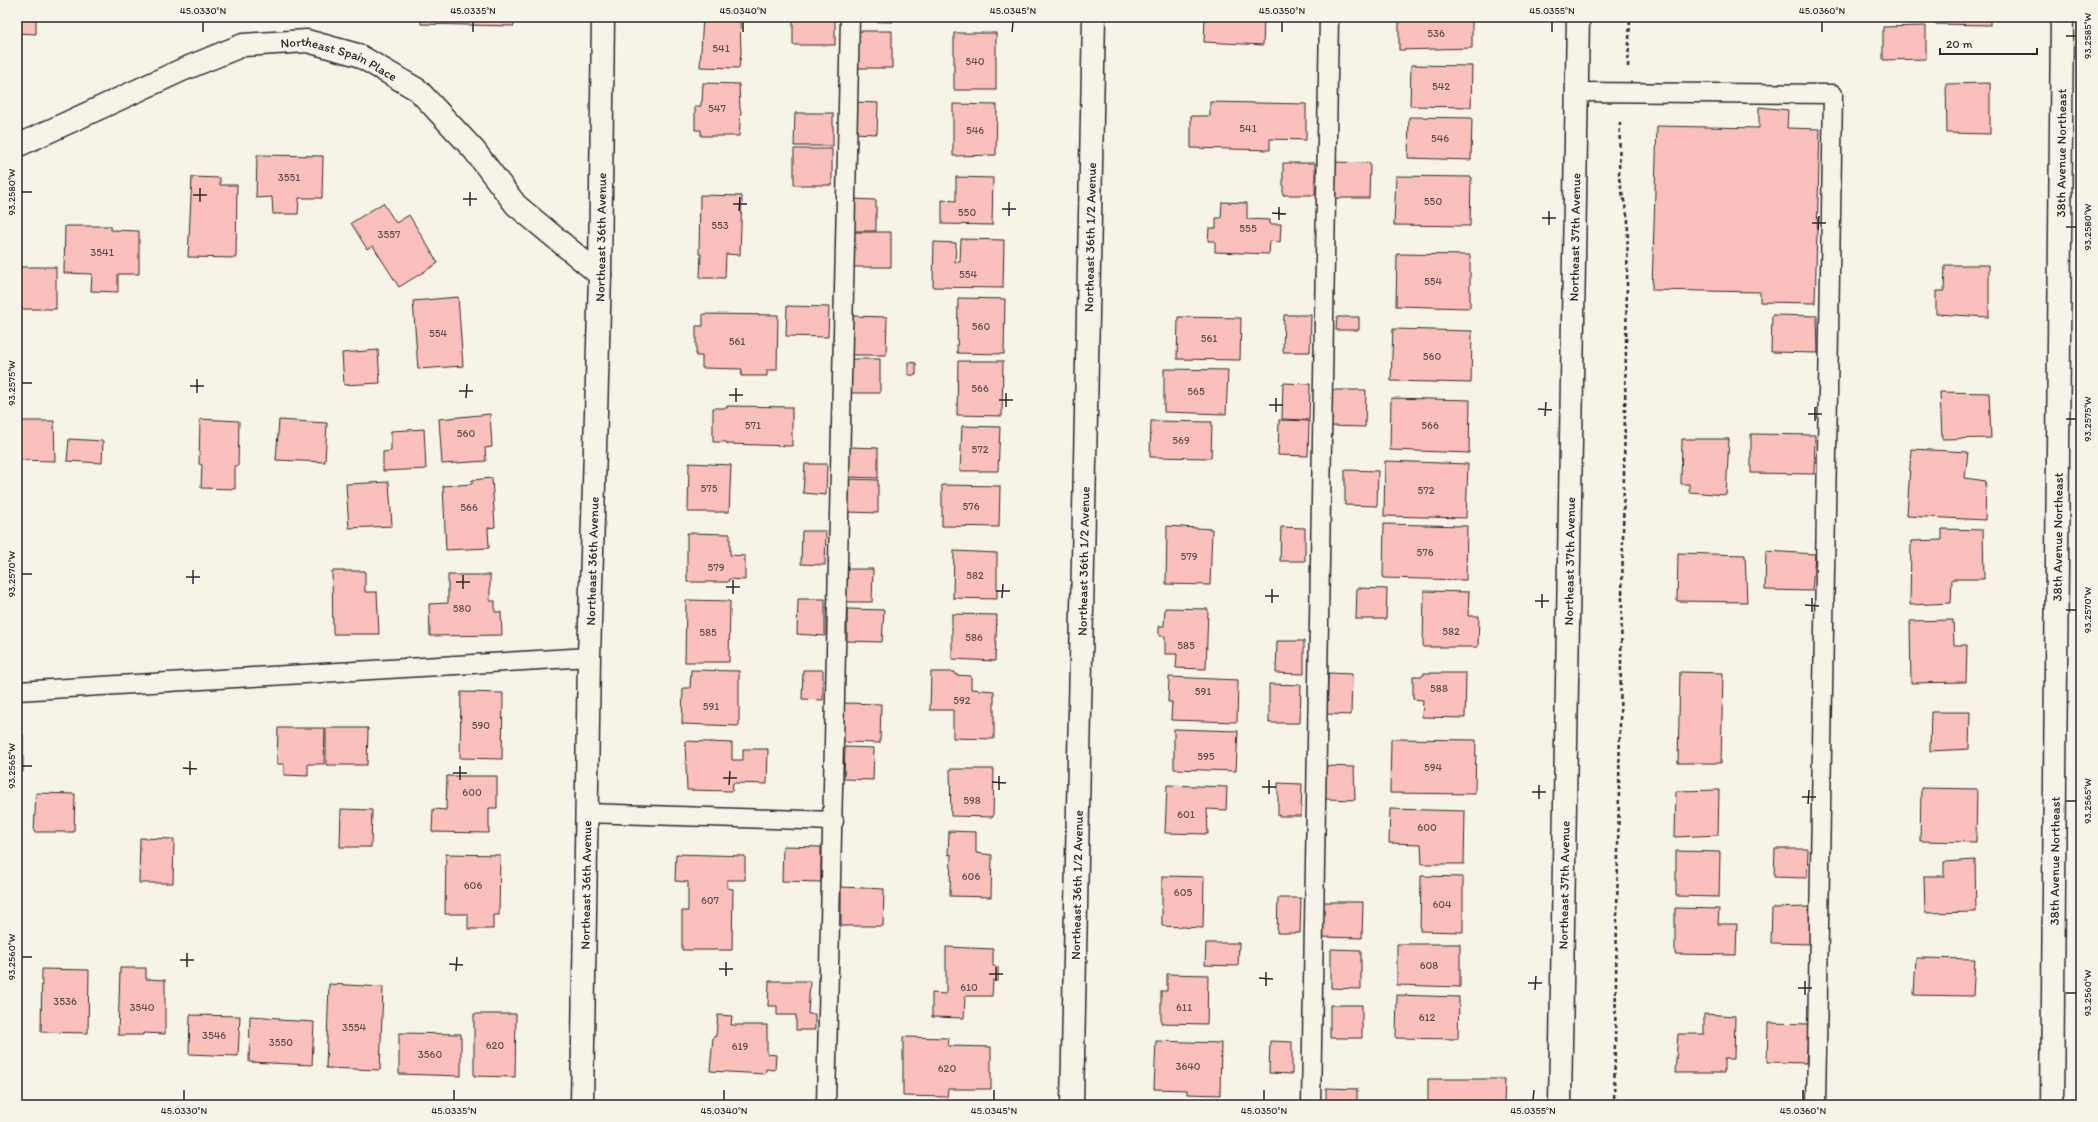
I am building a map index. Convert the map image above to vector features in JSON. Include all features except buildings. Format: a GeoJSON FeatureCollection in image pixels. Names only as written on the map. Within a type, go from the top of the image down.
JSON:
{"type":"FeatureCollection","features":[{"type":"Feature","properties":{"kind":"street","name":"Northeast 36th Avenue"},"geometry":{"type":"LineString","coordinates":[[582,1105],[589,657],[600,275],[603,17]]}},
{"type":"Feature","properties":{"kind":"street","name":"Northeast 36th 1/2 Avenue"},"geometry":{"type":"LineString","coordinates":[[1072,1105],[1094,17]]}},
{"type":"Feature","properties":{"kind":"street","name":"Northeast 37th Avenue"},"geometry":{"type":"LineString","coordinates":[[1560,1105],[1578,17]]}},
{"type":"Feature","properties":{"kind":"street","name":"38th Avenue Northeast"},"geometry":{"type":"LineString","coordinates":[[2052,1105],[2062,17]]}},
{"type":"Feature","properties":{"kind":"street","name":"Northeast Spain Place"},"geometry":{"type":"LineString","coordinates":[[17,146],[182,70],[243,45],[307,41],[358,55],[418,90],[474,150],[516,205],[600,275]]}},
{"type":"Feature","properties":{"kind":"lane"},"geometry":{"type":"LineString","coordinates":[[826,1105],[834,821],[850,17]]}},
{"type":"Feature","properties":{"kind":"lane"},"geometry":{"type":"LineString","coordinates":[[1311,1105],[1329,17]]}},
{"type":"Feature","properties":{"kind":"lane"},"geometry":{"type":"LineString","coordinates":[[1577,92],[1833,94],[1816,1105]]}},
{"type":"Feature","properties":{"kind":"lane"},"geometry":{"type":"LineString","coordinates":[[17,691],[589,657]]}},
{"type":"Feature","properties":{"kind":"lane"},"geometry":{"type":"LineString","coordinates":[[586,813],[834,821]]}},
{"type":"Feature","properties":{"kind":"path"},"geometry":{"type":"LineString","coordinates":[[1614,1105],[1628,219],[1619,178],[1620,92],[1630,62],[1630,17]]}}]}
